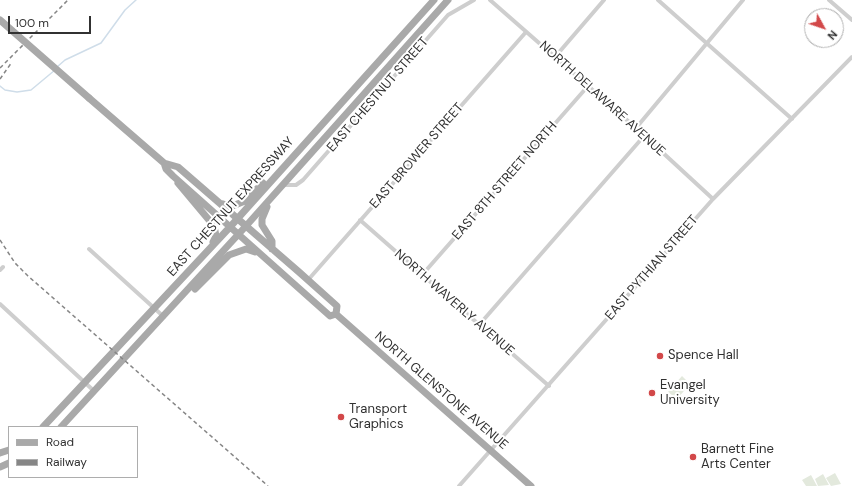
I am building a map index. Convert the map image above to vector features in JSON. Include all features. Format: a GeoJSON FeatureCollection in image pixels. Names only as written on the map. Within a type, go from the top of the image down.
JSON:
{"type":"FeatureCollection","features":[{"type":"Feature","properties":{"kind":"main road","name":"EAST CHESTNUT EXPRESSWAY"},"geometry":{"type":"LineString","coordinates":[[44,426],[230,227],[434,0]]}},
{"type":"Feature","properties":{"kind":"main road","name":"EAST CHESTNUT EXPRESSWAY"},"geometry":{"type":"LineString","coordinates":[[61,426],[164,317],[448,0]]}},
{"type":"Feature","properties":{"kind":"main road","name":"NORTH GLENSTONE AVENUE"},"geometry":{"type":"LineString","coordinates":[[0,20],[164,163],[178,167],[308,280],[337,306],[336,314]]}},
{"type":"Feature","properties":{"kind":"main road"},"geometry":{"type":"LineString","coordinates":[[216,200],[230,206],[245,201],[305,138],[319,128]]}},
{"type":"Feature","properties":{"kind":"main road","name":"NORTH GLENSTONE AVENUE"},"geometry":{"type":"LineString","coordinates":[[164,163],[166,169],[173,176],[259,254],[330,316],[336,314]]}},
{"type":"Feature","properties":{"kind":"main road"},"geometry":{"type":"LineString","coordinates":[[173,176],[182,189],[215,227],[216,236],[210,248]]}},
{"type":"Feature","properties":{"kind":"main road"},"geometry":{"type":"LineString","coordinates":[[272,249],[272,241],[263,230],[262,219],[274,194]]}},
{"type":"Feature","properties":{"kind":"main road"},"geometry":{"type":"LineString","coordinates":[[164,317],[174,310],[228,255],[246,249],[259,254]]}},
{"type":"Feature","properties":{"kind":"main road","name":"NORTH GLENSTONE AVENUE"},"geometry":{"type":"LineString","coordinates":[[336,314],[531,486]]}},
{"type":"Feature","properties":{"kind":"street","name":"EAST CHESTNUT STREET"},"geometry":{"type":"LineString","coordinates":[[283,185],[296,185],[302,180],[448,15],[474,0]]}},
{"type":"Feature","properties":{"kind":"street","name":"NORTH DELAWARE AVENUE"},"geometry":{"type":"LineString","coordinates":[[490,0],[636,128],[713,199]]}},
{"type":"Feature","properties":{"kind":"street"},"geometry":{"type":"LineString","coordinates":[[555,57],[604,0]]}},
{"type":"Feature","properties":{"kind":"street"},"geometry":{"type":"LineString","coordinates":[[658,0],[792,119]]}},
{"type":"Feature","properties":{"kind":"street"},"geometry":{"type":"LineString","coordinates":[[636,128],[743,0]]}},
{"type":"Feature","properties":{"kind":"street"},"geometry":{"type":"LineString","coordinates":[[829,0],[852,20]]}},
{"type":"Feature","properties":{"kind":"street","name":"EAST BROWER STREET"},"geometry":{"type":"LineString","coordinates":[[308,280],[526,32]]}},
{"type":"Feature","properties":{"kind":"street","name":"EAST PYTHIAN STREET"},"geometry":{"type":"LineString","coordinates":[[459,486],[713,199],[852,57]]}},
{"type":"Feature","properties":{"kind":"street","name":"EAST 8TH STREET NORTH"},"geometry":{"type":"LineString","coordinates":[[422,275],[588,86]]}},
{"type":"Feature","properties":{"kind":"street"},"geometry":{"type":"LineString","coordinates":[[479,325],[644,136]]}},
{"type":"Feature","properties":{"kind":"street","name":"NORTH WAVERLY AVENUE"},"geometry":{"type":"LineString","coordinates":[[360,220],[549,386]]}},
{"type":"Feature","properties":{"kind":"street"},"geometry":{"type":"LineString","coordinates":[[89,249],[164,317]]}},
{"type":"Feature","properties":{"kind":"street"},"geometry":{"type":"LineString","coordinates":[[0,304],[94,391]]}},
{"type":"Feature","properties":{"kind":"shaded area"},"geometry":{"type":"Polygon","coordinates":[[[682,376],[690,384],[677,399],[668,392],[682,376]]]}},
{"type":"Feature","properties":{"kind":"shaded area"},"geometry":{"type":"Polygon","coordinates":[[[835,473],[841,484],[831,486],[826,478],[835,473]]]}},
{"type":"Feature","properties":{"kind":"shaded area"},"geometry":{"type":"Polygon","coordinates":[[[823,474],[829,485],[818,486],[815,479],[823,474]]]}},
{"type":"Feature","properties":{"kind":"shaded area"},"geometry":{"type":"Polygon","coordinates":[[[811,475],[817,486],[806,486],[802,480],[811,475]]]}},
{"type":"Feature","properties":{"kind":"waterway"},"geometry":{"type":"LineString","coordinates":[[57,67],[65,60],[101,43],[125,10],[136,0]]}},
{"type":"Feature","properties":{"kind":"waterway"},"geometry":{"type":"LineString","coordinates":[[0,86],[5,90],[17,92],[31,90],[55,70]]}},
{"type":"Feature","properties":{"kind":"railway"},"geometry":{"type":"LineString","coordinates":[[0,68],[68,0]]}},
{"type":"Feature","properties":{"kind":"railway"},"geometry":{"type":"LineString","coordinates":[[0,79],[12,62]]}},
{"type":"Feature","properties":{"kind":"railway"},"geometry":{"type":"LineString","coordinates":[[0,240],[15,263],[28,276],[268,486]]}},
{"type":"Feature","properties":{"kind":"place","name":"Spence Hall"},"geometry":{"type":"Point","coordinates":[660,356]}},
{"type":"Feature","properties":{"kind":"place","name":"Evangel University"},"geometry":{"type":"Point","coordinates":[652,393]}},
{"type":"Feature","properties":{"kind":"place","name":"Transport Graphics"},"geometry":{"type":"Point","coordinates":[341,417]}},
{"type":"Feature","properties":{"kind":"place","name":"Barnett Fine Arts Center"},"geometry":{"type":"Point","coordinates":[693,457]}}]}
